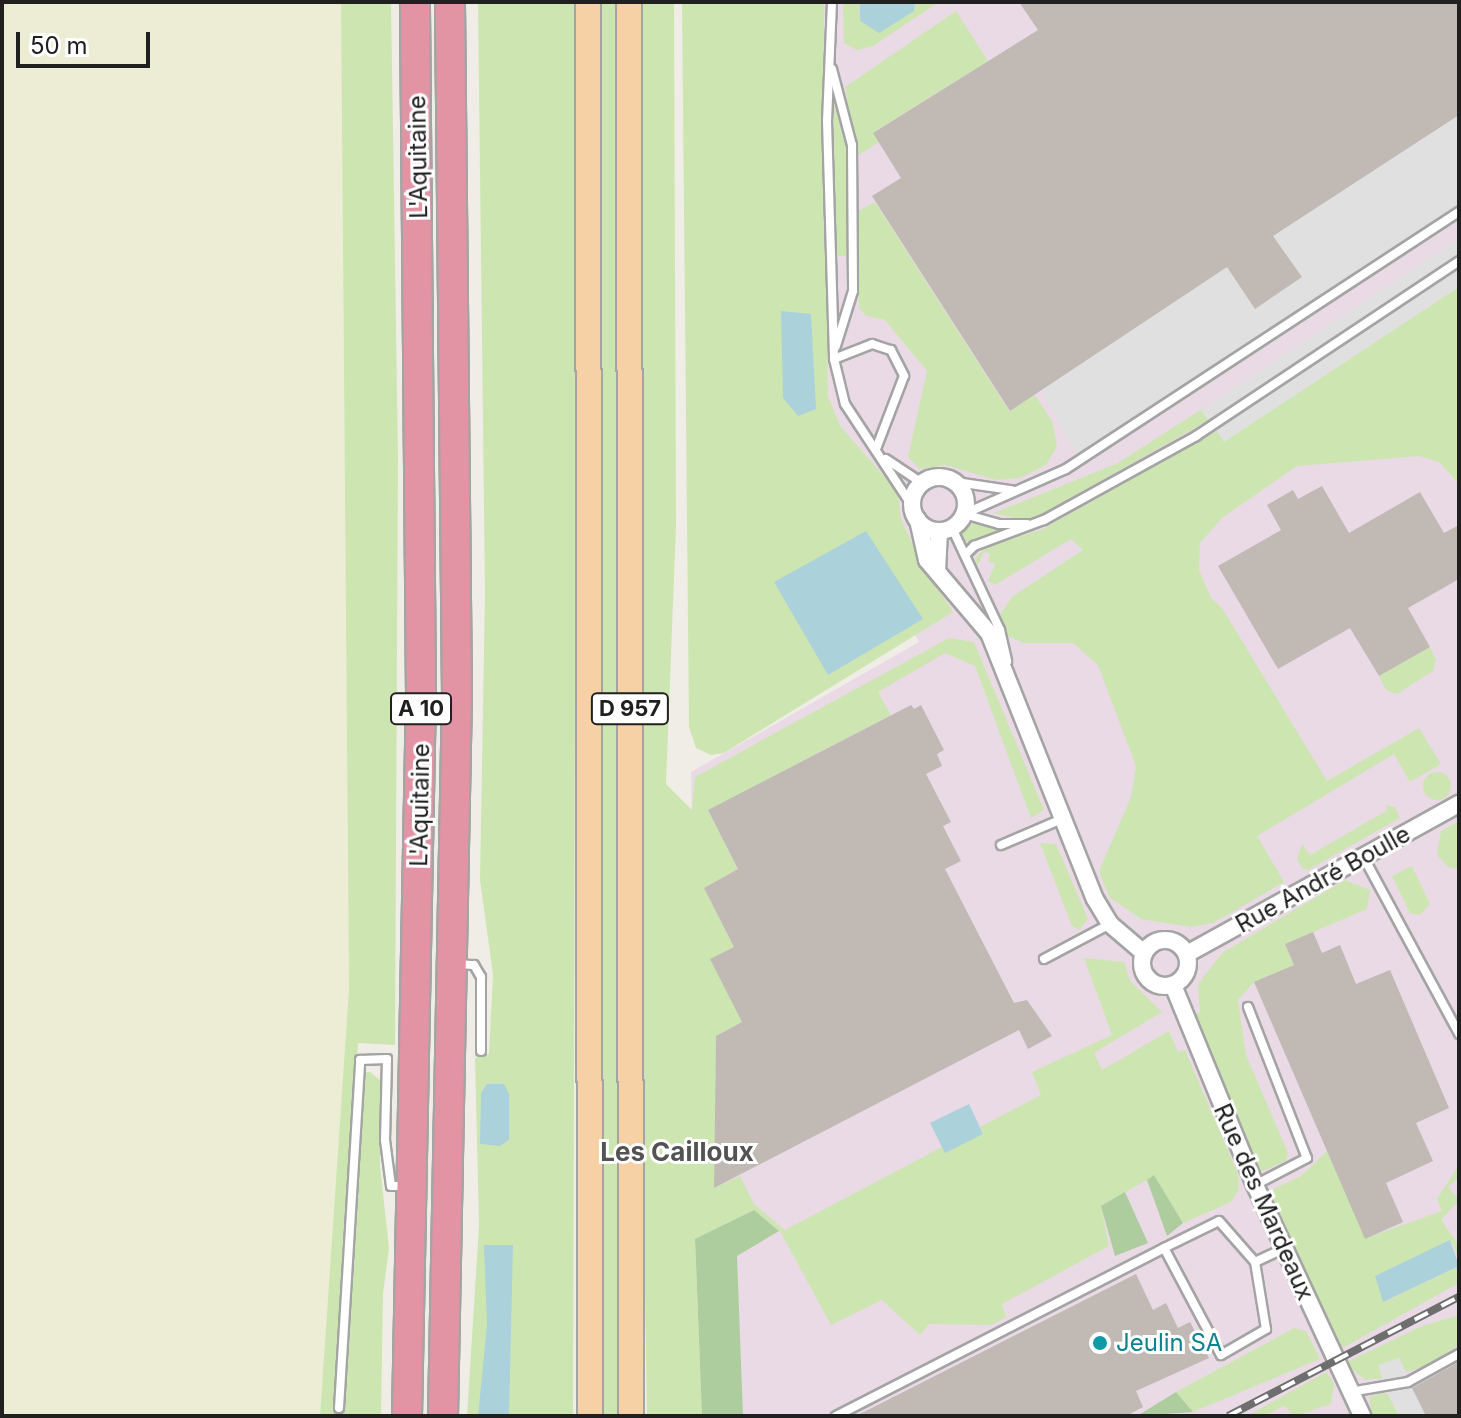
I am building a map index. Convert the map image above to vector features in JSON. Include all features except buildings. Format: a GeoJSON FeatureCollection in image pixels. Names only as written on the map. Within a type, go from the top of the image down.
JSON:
{"type":"FeatureCollection","features":[{"type":"Feature","properties":{"kind":"highway","name":"L'Aquitaine"},"geometry":{"type":"LineString","coordinates":[[407,1416],[414,1187],[421,696],[415,2]]}},
{"type":"Feature","properties":{"kind":"highway","name":"L'Aquitaine"},"geometry":{"type":"LineString","coordinates":[[443,1416],[454,963],[457,556],[450,2]]}},
{"type":"Feature","properties":{"kind":"main road","name":"D 957"},"geometry":{"type":"LineString","coordinates":[[588,2],[590,1416]]}},
{"type":"Feature","properties":{"kind":"main road","name":"D 957"},"geometry":{"type":"LineString","coordinates":[[629,2],[631,1416]]}},
{"type":"Feature","properties":{"kind":"street"},"geometry":{"type":"LineString","coordinates":[[937,571],[946,529],[964,514],[966,496],[956,482],[938,476],[922,483],[915,514],[920,546],[937,571],[989,633],[1011,681],[1062,819],[1110,924],[1144,953],[1148,978],[1159,986],[1173,985],[1187,969],[1187,954],[1177,943],[1162,940],[1144,953]]}},
{"type":"Feature","properties":{"kind":"street"},"geometry":{"type":"LineString","coordinates":[[915,514],[946,529]]}},
{"type":"Feature","properties":{"kind":"street","name":"Rue André Boulle"},"geometry":{"type":"LineString","coordinates":[[1187,954],[1459,804]]}},
{"type":"Feature","properties":{"kind":"street","name":"Rue des Mardeaux"},"geometry":{"type":"LineString","coordinates":[[1173,985],[1255,1185],[1358,1414]]}},
{"type":"Feature","properties":{"kind":"lane"},"geometry":{"type":"LineString","coordinates":[[832,2],[828,227],[834,359],[845,404],[915,514]]}},
{"type":"Feature","properties":{"kind":"lane"},"geometry":{"type":"LineString","coordinates":[[831,66],[852,145],[853,291],[834,359]]}},
{"type":"Feature","properties":{"kind":"lane"},"geometry":{"type":"LineString","coordinates":[[964,514],[1066,469],[1459,212]]}},
{"type":"Feature","properties":{"kind":"lane"},"geometry":{"type":"LineString","coordinates":[[965,555],[974,546],[1044,520],[1196,436],[1459,261]]}},
{"type":"Feature","properties":{"kind":"lane"},"geometry":{"type":"LineString","coordinates":[[834,359],[872,344],[891,350],[904,376],[876,449]]}},
{"type":"Feature","properties":{"kind":"lane"},"geometry":{"type":"LineString","coordinates":[[876,449],[900,472],[922,483]]}},
{"type":"Feature","properties":{"kind":"lane"},"geometry":{"type":"LineString","coordinates":[[956,482],[1012,491]]}},
{"type":"Feature","properties":{"kind":"lane"},"geometry":{"type":"LineString","coordinates":[[964,514],[1014,526],[1044,520]]}},
{"type":"Feature","properties":{"kind":"lane"},"geometry":{"type":"LineString","coordinates":[[946,529],[965,555],[1000,630],[1011,681]]}},
{"type":"Feature","properties":{"kind":"lane"},"geometry":{"type":"LineString","coordinates":[[1001,845],[1062,819]]}},
{"type":"Feature","properties":{"kind":"lane"},"geometry":{"type":"LineString","coordinates":[[1364,858],[1459,1034]]}},
{"type":"Feature","properties":{"kind":"lane"},"geometry":{"type":"LineString","coordinates":[[1044,959],[1110,924]]}},
{"type":"Feature","properties":{"kind":"lane"},"geometry":{"type":"LineString","coordinates":[[454,963],[474,965],[481,977],[481,1051]]}},
{"type":"Feature","properties":{"kind":"lane"},"geometry":{"type":"LineString","coordinates":[[1248,1007],[1307,1158],[1255,1185]]}},
{"type":"Feature","properties":{"kind":"lane"},"geometry":{"type":"LineString","coordinates":[[339,1408],[360,1060],[387,1059],[385,1140],[391,1186],[414,1187]]}},
{"type":"Feature","properties":{"kind":"lane"},"geometry":{"type":"LineString","coordinates":[[836,1416],[855,1412],[1164,1248],[1219,1221],[1255,1262],[1266,1329],[1221,1355],[1164,1248]]}},
{"type":"Feature","properties":{"kind":"lane"},"geometry":{"type":"LineString","coordinates":[[1255,1262],[1283,1249]]}},
{"type":"Feature","properties":{"kind":"lane"},"geometry":{"type":"LineString","coordinates":[[1350,1392],[1408,1382],[1459,1354]]}},
{"type":"Feature","properties":{"kind":"shaded area"},"geometry":{"type":"Polygon","coordinates":[[[789,2],[1459,2],[1459,1416],[701,1416],[691,772],[919,642],[790,428],[789,2]]]}},
{"type":"Feature","properties":{"kind":"shaded area"},"geometry":{"type":"Polygon","coordinates":[[[1459,115],[1459,212],[1080,460],[1041,391],[1227,267],[1255,309],[1302,277],[1273,236],[1459,115]]]}},
{"type":"Feature","properties":{"kind":"shaded area"},"geometry":{"type":"Polygon","coordinates":[[[1459,238],[1459,287],[1224,442],[1201,410],[1459,238]]]}},
{"type":"Feature","properties":{"kind":"shaded area"},"geometry":{"type":"Polygon","coordinates":[[[1399,1358],[1426,1416],[1399,1416],[1388,1394],[1378,1365],[1399,1358]]]}},
{"type":"Feature","properties":{"kind":"green space"},"geometry":{"type":"Polygon","coordinates":[[[2,2],[341,2],[349,989],[320,1416],[2,1416],[2,2]]]}},
{"type":"Feature","properties":{"kind":"green space"},"geometry":{"type":"Polygon","coordinates":[[[341,2],[391,2],[398,457],[395,1045],[358,1043],[356,1073],[370,1072],[380,1080],[380,1166],[389,1248],[383,1294],[381,1416],[320,1416],[349,989],[341,2]]]}},
{"type":"Feature","properties":{"kind":"green space"},"geometry":{"type":"Polygon","coordinates":[[[478,2],[577,2],[573,1416],[467,1416],[479,1225],[475,1058],[489,1054],[493,975],[480,880],[485,593],[478,2]]]}},
{"type":"Feature","properties":{"kind":"green space"},"geometry":{"type":"Polygon","coordinates":[[[599,2],[619,2],[620,1416],[601,1416],[599,2]]]}},
{"type":"Feature","properties":{"kind":"green space"},"geometry":{"type":"Polygon","coordinates":[[[642,2],[674,2],[676,526],[666,784],[692,810],[695,777],[949,638],[974,642],[1044,810],[1031,818],[975,666],[945,653],[878,692],[891,715],[708,810],[738,869],[704,888],[734,947],[711,959],[742,1022],[716,1036],[714,1188],[740,1176],[754,1204],[785,1230],[942,1147],[945,1152],[983,1133],[980,1127],[1041,1095],[1032,1072],[1112,1035],[1084,958],[1124,962],[1130,981],[1162,1012],[1094,1053],[1102,1070],[1169,1031],[1178,1052],[1185,1050],[1238,1174],[1239,1190],[1231,1202],[1183,1223],[1154,1176],[1101,1206],[1109,1246],[1002,1304],[1006,1317],[991,1325],[929,1324],[920,1335],[882,1300],[831,1325],[780,1231],[753,1210],[695,1240],[702,1416],[647,1416],[640,980],[642,2]]]}},
{"type":"Feature","properties":{"kind":"green space"},"geometry":{"type":"Polygon","coordinates":[[[682,2],[824,2],[828,397],[841,427],[897,491],[901,519],[920,560],[953,612],[724,753],[711,755],[696,748],[689,727],[682,2]]]}},
{"type":"Feature","properties":{"kind":"green space"},"geometry":{"type":"Polygon","coordinates":[[[843,2],[860,2],[860,22],[914,11],[915,2],[939,2],[873,46],[857,50],[844,43],[843,2]]]}},
{"type":"Feature","properties":{"kind":"green space"},"geometry":{"type":"Polygon","coordinates":[[[956,11],[988,61],[874,132],[879,142],[857,156],[845,87],[956,11]]]}},
{"type":"Feature","properties":{"kind":"green space"},"geometry":{"type":"Polygon","coordinates":[[[831,93],[848,154],[846,256],[835,256],[831,93]]]}},
{"type":"Feature","properties":{"kind":"green space"},"geometry":{"type":"Polygon","coordinates":[[[875,202],[1009,411],[1035,395],[1052,421],[1057,446],[1046,465],[1020,478],[996,480],[946,465],[920,469],[908,457],[927,371],[885,320],[867,316],[859,309],[856,212],[875,202]]]}},
{"type":"Feature","properties":{"kind":"green space"},"geometry":{"type":"Polygon","coordinates":[[[1459,281],[1459,484],[1439,462],[1419,456],[1297,466],[1222,518],[1200,543],[1199,570],[1211,598],[1222,608],[1327,781],[1419,728],[1441,764],[1410,782],[1394,754],[1257,836],[1284,882],[1213,923],[1191,927],[1141,919],[1109,897],[1099,871],[1131,797],[1136,766],[1098,665],[1073,643],[1024,643],[1008,636],[999,616],[1012,597],[1083,550],[1071,539],[995,585],[988,581],[995,564],[988,561],[990,554],[984,552],[977,566],[975,558],[986,547],[1043,529],[1242,417],[1459,281]]]}},
{"type":"Feature","properties":{"kind":"green space"},"geometry":{"type":"Polygon","coordinates":[[[1208,405],[1216,416],[1038,516],[1023,520],[994,513],[1118,463],[1208,405]]]}},
{"type":"Feature","properties":{"kind":"green space"},"geometry":{"type":"Polygon","coordinates":[[[975,522],[999,528],[999,534],[963,542],[962,533],[975,522]]]}},
{"type":"Feature","properties":{"kind":"green space"},"geometry":{"type":"Polygon","coordinates":[[[1430,647],[1436,660],[1433,671],[1397,694],[1386,690],[1379,676],[1430,647]]]}},
{"type":"Feature","properties":{"kind":"green space"},"geometry":{"type":"Polygon","coordinates":[[[1437,772],[1447,776],[1451,786],[1447,796],[1437,800],[1427,796],[1423,786],[1427,776],[1437,772]]]}},
{"type":"Feature","properties":{"kind":"green space"},"geometry":{"type":"Polygon","coordinates":[[[1385,805],[1395,807],[1400,818],[1308,870],[1302,868],[1297,859],[1302,844],[1310,855],[1388,810],[1385,805]]]}},
{"type":"Feature","properties":{"kind":"green space"},"geometry":{"type":"Polygon","coordinates":[[[1459,821],[1459,869],[1448,867],[1437,855],[1441,831],[1459,821]]]}},
{"type":"Feature","properties":{"kind":"green space"},"geometry":{"type":"Polygon","coordinates":[[[1040,843],[1056,844],[1088,919],[1079,930],[1072,926],[1040,843]]]}},
{"type":"Feature","properties":{"kind":"green space"},"geometry":{"type":"Polygon","coordinates":[[[1412,866],[1430,904],[1420,915],[1410,913],[1392,876],[1412,866]]]}},
{"type":"Feature","properties":{"kind":"green space"},"geometry":{"type":"Polygon","coordinates":[[[1345,880],[1370,890],[1367,909],[1285,944],[1294,965],[1254,982],[1238,1000],[1246,1055],[1288,1153],[1286,1161],[1260,1172],[1205,1045],[1195,1014],[1200,1012],[1198,984],[1222,953],[1345,880]]]}},
{"type":"Feature","properties":{"kind":"green space"},"geometry":{"type":"Polygon","coordinates":[[[1327,1151],[1366,1238],[1442,1211],[1437,1199],[1459,1165],[1459,1177],[1448,1187],[1459,1200],[1441,1220],[1459,1245],[1459,1259],[1451,1241],[1384,1302],[1459,1266],[1459,1283],[1339,1350],[1271,1196],[1273,1189],[1301,1176],[1327,1151]]]}},
{"type":"Feature","properties":{"kind":"green space"},"geometry":{"type":"Polygon","coordinates":[[[1154,1175],[1183,1223],[1167,1236],[1147,1180],[1154,1175]]]}},
{"type":"Feature","properties":{"kind":"green space"},"geometry":{"type":"Polygon","coordinates":[[[1125,1192],[1148,1243],[1115,1256],[1101,1206],[1125,1192]]]}},
{"type":"Feature","properties":{"kind":"green space"},"geometry":{"type":"Polygon","coordinates":[[[754,1210],[779,1231],[737,1256],[743,1416],[702,1416],[695,1239],[754,1210]]]}},
{"type":"Feature","properties":{"kind":"green space"},"geometry":{"type":"Polygon","coordinates":[[[1459,1315],[1459,1345],[1426,1366],[1406,1372],[1399,1358],[1379,1365],[1382,1378],[1365,1380],[1345,1363],[1422,1326],[1459,1315]]]}},
{"type":"Feature","properties":{"kind":"green space"},"geometry":{"type":"Polygon","coordinates":[[[1294,1328],[1306,1331],[1320,1359],[1193,1412],[1176,1392],[1294,1328]]]}},
{"type":"Feature","properties":{"kind":"green space"},"geometry":{"type":"Polygon","coordinates":[[[1326,1372],[1334,1383],[1331,1404],[1295,1416],[1284,1406],[1263,1416],[1247,1416],[1326,1372]]]}},
{"type":"Feature","properties":{"kind":"green space"},"geometry":{"type":"Polygon","coordinates":[[[1176,1392],[1193,1412],[1137,1416],[1176,1392]]]}},
{"type":"Feature","properties":{"kind":"green space"},"geometry":{"type":"Polygon","coordinates":[[[1388,1394],[1399,1416],[1372,1416],[1369,1397],[1388,1394]]]}},
{"type":"Feature","properties":{"kind":"water"},"geometry":{"type":"Polygon","coordinates":[[[860,2],[915,2],[914,11],[879,33],[860,21],[860,2]]]}},
{"type":"Feature","properties":{"kind":"water"},"geometry":{"type":"Polygon","coordinates":[[[781,311],[811,314],[816,409],[798,416],[783,398],[781,311]]]}},
{"type":"Feature","properties":{"kind":"water"},"geometry":{"type":"Polygon","coordinates":[[[866,531],[923,619],[828,675],[774,582],[866,531]]]}},
{"type":"Feature","properties":{"kind":"water"},"geometry":{"type":"Polygon","coordinates":[[[487,1084],[504,1084],[509,1094],[509,1140],[500,1146],[480,1144],[481,1093],[487,1084]]]}},
{"type":"Feature","properties":{"kind":"water"},"geometry":{"type":"Polygon","coordinates":[[[969,1104],[983,1134],[945,1153],[930,1123],[969,1104]]]}},
{"type":"Feature","properties":{"kind":"water"},"geometry":{"type":"Polygon","coordinates":[[[1450,1240],[1459,1266],[1383,1302],[1375,1276],[1450,1240]]]}},
{"type":"Feature","properties":{"kind":"water"},"geometry":{"type":"Polygon","coordinates":[[[484,1245],[513,1245],[509,1416],[478,1416],[487,1325],[484,1245]]]}},
{"type":"Feature","properties":{"kind":"railway"},"geometry":{"type":"LineString","coordinates":[[1228,1416],[1459,1297]]}},
{"type":"Feature","properties":{"kind":"place","name":"Jeulin SA"},"geometry":{"type":"Point","coordinates":[1100,1343]}},
{"type":"Feature","properties":{"kind":"district","name":"Les Cailloux"},"geometry":{"type":"Point","coordinates":[677,1152]}}]}
